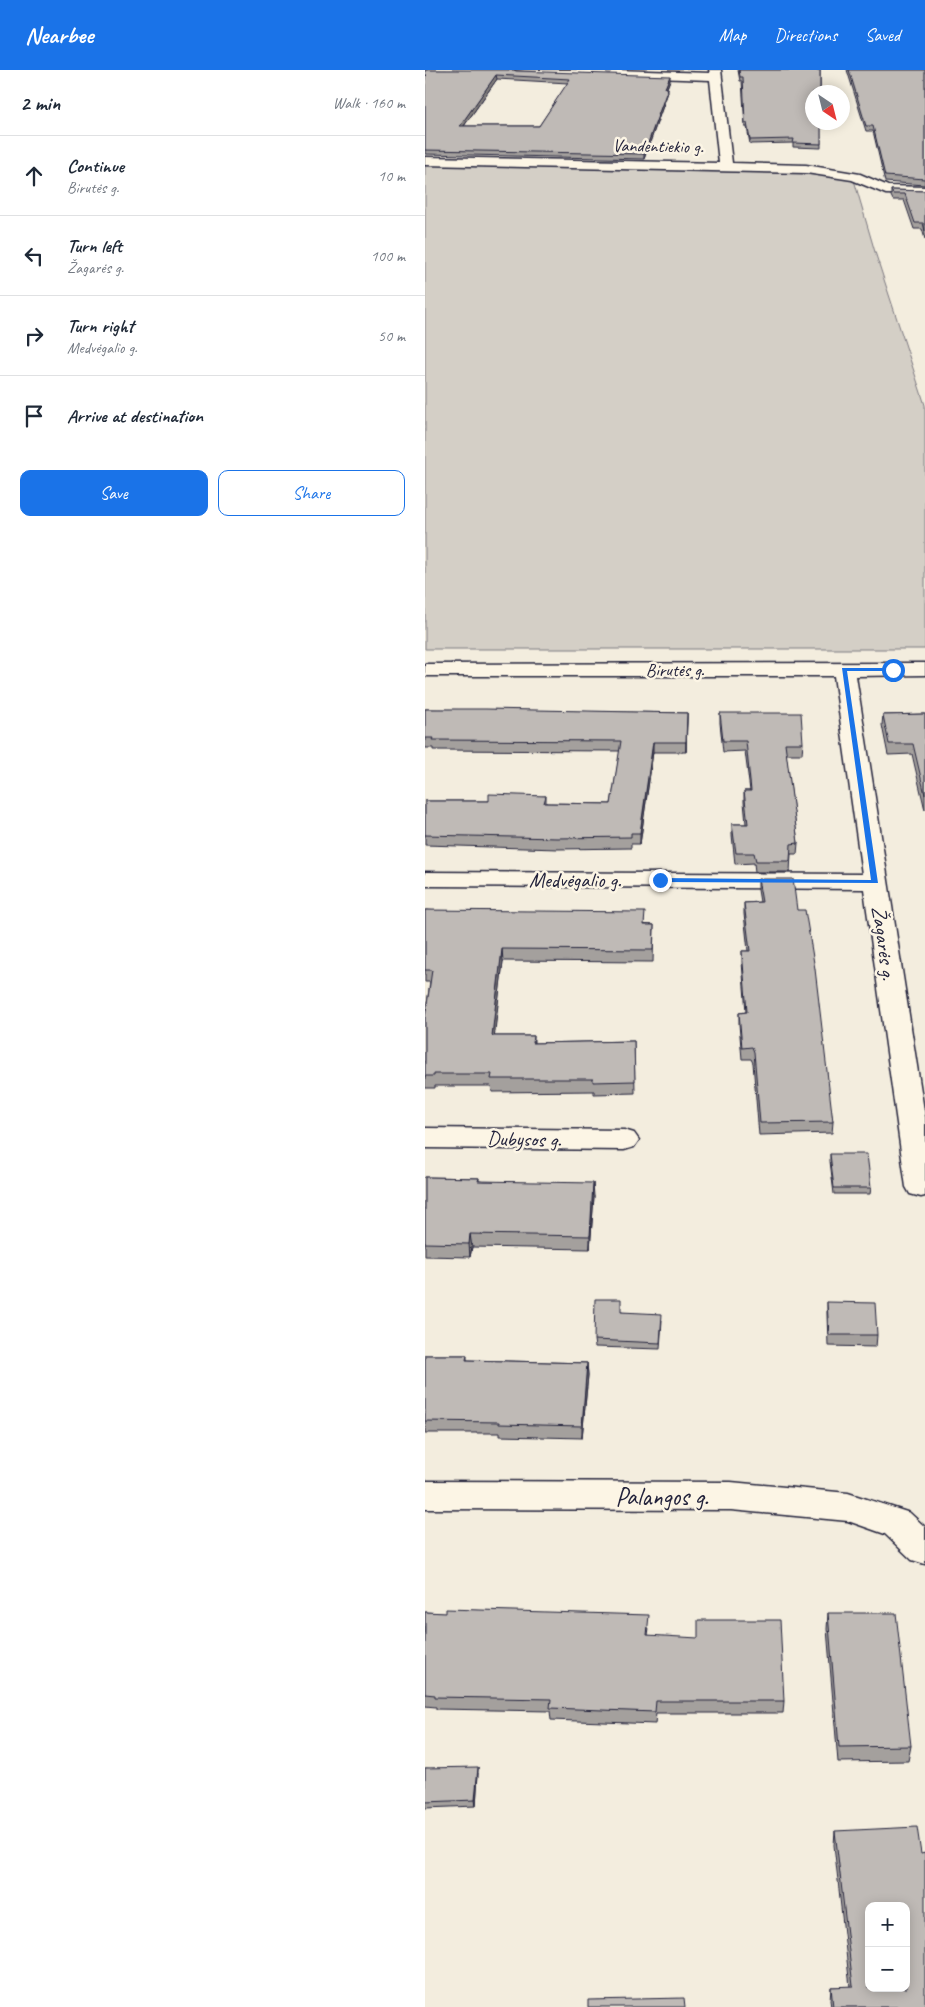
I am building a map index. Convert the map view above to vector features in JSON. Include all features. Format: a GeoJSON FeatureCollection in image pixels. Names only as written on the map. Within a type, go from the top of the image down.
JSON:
{"type":"FeatureCollection","features":[{"type":"Feature","properties":{"kind":"street"},"geometry":{"type":"LineString","coordinates":[[516,70],[715,74],[726,166]]}},
{"type":"Feature","properties":{"kind":"street","name":"Vandentiekio g."},"geometry":{"type":"LineString","coordinates":[[425,161],[726,166],[832,171],[855,176],[886,190],[925,191]]}},
{"type":"Feature","properties":{"kind":"street","name":"Žagarės g."},"geometry":{"type":"LineString","coordinates":[[844,669],[921,1186]]}},
{"type":"Feature","properties":{"kind":"street","name":"Birutės g."},"geometry":{"type":"LineString","coordinates":[[425,670],[925,670]]}},
{"type":"Feature","properties":{"kind":"street","name":"Medvėgalio g."},"geometry":{"type":"LineString","coordinates":[[425,879],[875,882]]}},
{"type":"Feature","properties":{"kind":"street","name":"Dubysos g."},"geometry":{"type":"LineString","coordinates":[[425,1138],[624,1140]]}},
{"type":"Feature","properties":{"kind":"street","name":"Palangos g."},"geometry":{"type":"LineString","coordinates":[[425,1496],[731,1496],[848,1507],[897,1523],[925,1549]]}},
{"type":"Feature","properties":{"kind":"shaded area"},"geometry":{"type":"Polygon","coordinates":[[[425,165],[831,174],[854,180],[875,252],[925,405],[925,649],[425,649],[425,165]]]}},
{"type":"Feature","properties":{"kind":"building"},"geometry":{"type":"Polygon","coordinates":[[[425,70],[514,70],[670,76],[665,88],[668,88],[644,154],[425,150],[425,77],[427,75],[425,75],[425,70]],[[496,75],[460,126],[539,126],[570,79],[496,75]]]}},
{"type":"Feature","properties":{"kind":"building"},"geometry":{"type":"Polygon","coordinates":[[[739,70],[820,70],[820,85],[805,85],[805,130],[821,130],[821,144],[793,143],[794,139],[750,140],[747,123],[745,123],[743,77],[740,77],[739,70]]]}},
{"type":"Feature","properties":{"kind":"building"},"geometry":{"type":"Polygon","coordinates":[[[849,70],[925,70],[925,179],[885,176],[873,126],[866,126],[849,70]]]}},
{"type":"Feature","properties":{"kind":"building"},"geometry":{"type":"Polygon","coordinates":[[[891,190],[925,191],[925,231],[923,223],[915,223],[905,194],[893,194],[891,190]]]}},
{"type":"Feature","properties":{"kind":"building"},"geometry":{"type":"Polygon","coordinates":[[[425,709],[687,713],[686,742],[653,742],[640,833],[631,833],[631,837],[557,838],[425,835],[425,801],[489,801],[489,794],[546,796],[544,803],[611,804],[621,741],[432,740],[433,738],[425,738],[425,709]]]}},
{"type":"Feature","properties":{"kind":"building"},"geometry":{"type":"Polygon","coordinates":[[[720,713],[801,713],[803,743],[785,743],[798,843],[791,844],[790,861],[756,861],[754,853],[736,853],[732,824],[748,824],[744,791],[751,791],[746,741],[723,741],[720,713]]]}},
{"type":"Feature","properties":{"kind":"building"},"geometry":{"type":"Polygon","coordinates":[[[925,714],[925,795],[913,744],[889,744],[883,715],[925,714]]]}},
{"type":"Feature","properties":{"kind":"building"},"geometry":{"type":"Polygon","coordinates":[[[758,879],[793,879],[797,910],[805,910],[815,969],[833,1122],[760,1123],[754,1052],[752,1047],[742,1048],[739,1013],[747,1012],[742,951],[750,951],[744,903],[762,902],[758,879]]]}},
{"type":"Feature","properties":{"kind":"building"},"geometry":{"type":"Polygon","coordinates":[[[425,910],[645,912],[644,925],[654,925],[653,950],[502,949],[492,1036],[534,1036],[533,1043],[634,1041],[635,1081],[593,1082],[593,1079],[491,1079],[492,1074],[434,1074],[434,1076],[425,1076],[425,1018],[432,970],[425,970],[425,910]]]}},
{"type":"Feature","properties":{"kind":"building"},"geometry":{"type":"Polygon","coordinates":[[[830,1154],[867,1154],[871,1188],[834,1188],[830,1154]]]}},
{"type":"Feature","properties":{"kind":"building"},"geometry":{"type":"Polygon","coordinates":[[[425,1177],[479,1178],[478,1181],[593,1183],[590,1236],[470,1234],[469,1244],[425,1243],[425,1177]]]}},
{"type":"Feature","properties":{"kind":"building"},"geometry":{"type":"Polygon","coordinates":[[[595,1299],[621,1299],[621,1312],[662,1314],[660,1343],[594,1340],[595,1299]]]}},
{"type":"Feature","properties":{"kind":"building"},"geometry":{"type":"Polygon","coordinates":[[[827,1302],[875,1303],[877,1335],[829,1335],[827,1302]]]}},
{"type":"Feature","properties":{"kind":"building"},"geometry":{"type":"Polygon","coordinates":[[[425,1355],[467,1355],[466,1360],[587,1363],[582,1426],[425,1421],[425,1355]]]}},
{"type":"Feature","properties":{"kind":"building"},"geometry":{"type":"Polygon","coordinates":[[[446,1609],[649,1615],[647,1635],[698,1638],[698,1620],[780,1620],[784,1701],[656,1701],[655,1712],[550,1708],[551,1699],[435,1697],[435,1695],[425,1694],[425,1612],[446,1613],[446,1609]]]}},
{"type":"Feature","properties":{"kind":"building"},"geometry":{"type":"Polygon","coordinates":[[[828,1613],[896,1613],[911,1746],[839,1747],[828,1613]]]}},
{"type":"Feature","properties":{"kind":"building"},"geometry":{"type":"Polygon","coordinates":[[[478,1767],[475,1800],[425,1802],[425,1768],[478,1767]]]}},
{"type":"Feature","properties":{"kind":"building"},"geometry":{"type":"Polygon","coordinates":[[[917,1827],[921,1854],[925,1853],[925,2007],[833,2007],[831,1987],[853,1986],[835,1831],[917,1827]]]}},
{"type":"Feature","properties":{"kind":"building"},"geometry":{"type":"Polygon","coordinates":[[[684,1998],[685,2007],[588,2007],[588,2000],[684,1998]]]}},
{"type":"Feature","properties":{"kind":"route"},"geometry":{"type":"LineString","coordinates":[[660,880],[875,882],[844,669],[893,670]]}}]}
